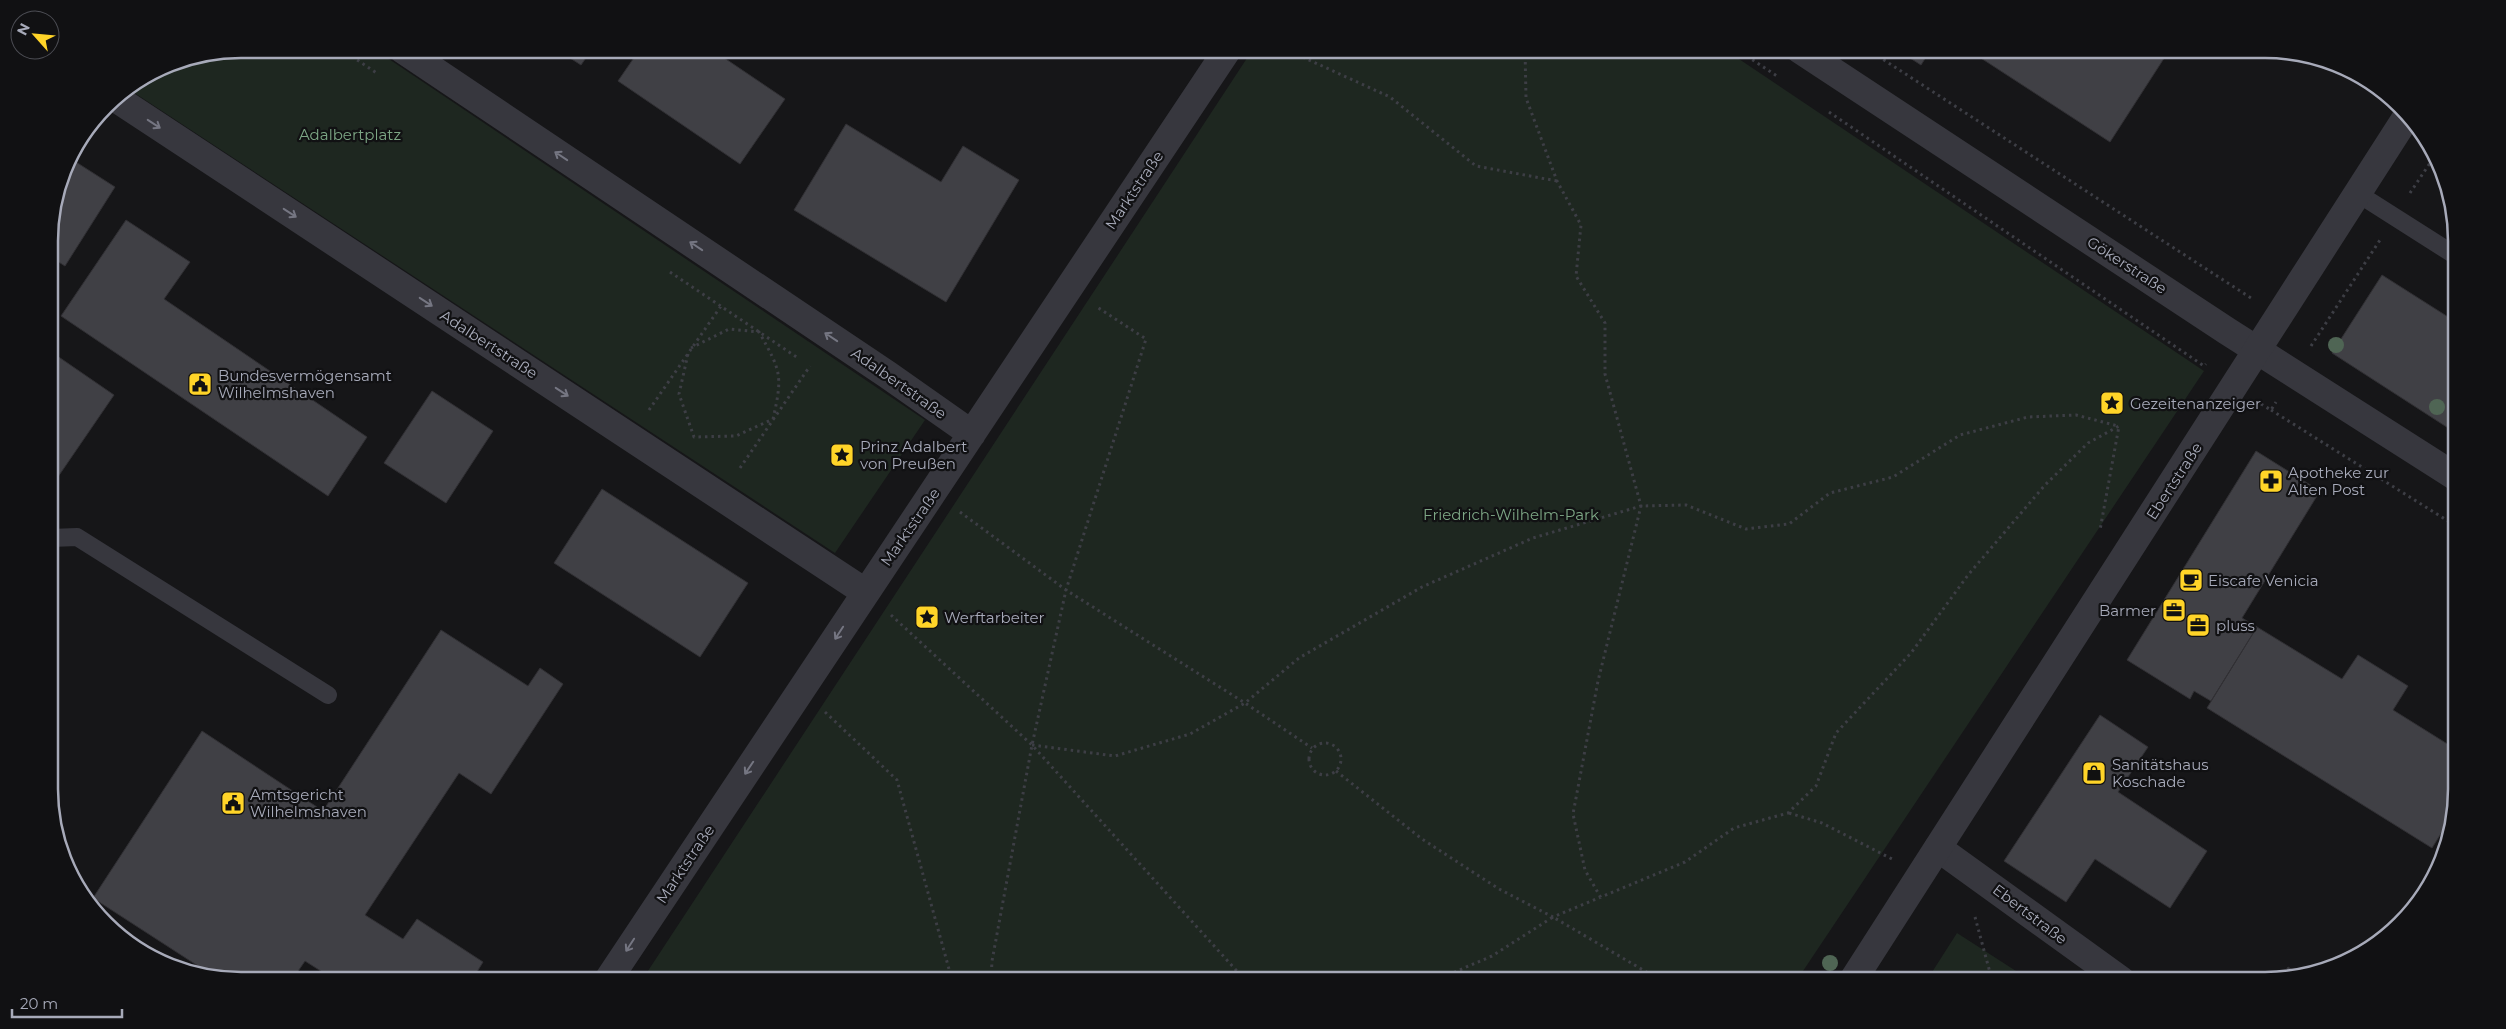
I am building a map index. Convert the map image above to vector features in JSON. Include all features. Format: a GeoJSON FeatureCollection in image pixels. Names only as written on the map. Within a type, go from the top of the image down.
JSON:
{"type":"FeatureCollection","features":[{"type":"Feature","properties":{"kind":"street","name":"Adalbertstraße"},"geometry":{"type":"LineString","coordinates":[[415,58],[972,434]]}},
{"type":"Feature","properties":{"kind":"street","name":"Marktstraße"},"geometry":{"type":"LineString","coordinates":[[613,972],[1222,58]]}},
{"type":"Feature","properties":{"kind":"street","name":"Gökerstraße"},"geometry":{"type":"LineString","coordinates":[[1814,58],[2257,351],[2448,473]]}},
{"type":"Feature","properties":{"kind":"street","name":"Adalbertstraße"},"geometry":{"type":"LineString","coordinates":[[121,102],[865,592]]}},
{"type":"Feature","properties":{"kind":"street","name":"Ebertstraße"},"geometry":{"type":"LineString","coordinates":[[1858,972],[2404,121]]}},
{"type":"Feature","properties":{"kind":"street","name":"Ebertstraße"},"geometry":{"type":"LineString","coordinates":[[1938,848],[2110,972]]}},
{"type":"Feature","properties":{"kind":"lane"},"geometry":{"type":"LineString","coordinates":[[2357,193],[2448,249]]}},
{"type":"Feature","properties":{"kind":"lane"},"geometry":{"type":"LineString","coordinates":[[58,538],[77,537],[328,695]]}},
{"type":"Feature","properties":{"kind":"path"},"geometry":{"type":"LineString","coordinates":[[1305,58],[1390,97],[1476,166],[1557,182]]}},
{"type":"Feature","properties":{"kind":"path"},"geometry":{"type":"LineString","coordinates":[[1524,58],[1526,98],[1557,182],[1580,225],[1576,276],[1605,323],[1605,374],[1640,506],[1598,681],[1573,814],[1586,870],[1601,898]]}},
{"type":"Feature","properties":{"kind":"path"},"geometry":{"type":"LineString","coordinates":[[1749,58],[1777,77]]}},
{"type":"Feature","properties":{"kind":"path"},"geometry":{"type":"LineString","coordinates":[[1881,58],[2279,316],[2319,351]]}},
{"type":"Feature","properties":{"kind":"path"},"geometry":{"type":"LineString","coordinates":[[1827,110],[2204,366],[2227,331]]}},
{"type":"Feature","properties":{"kind":"path"},"geometry":{"type":"LineString","coordinates":[[630,436],[740,276]]}},
{"type":"Feature","properties":{"kind":"path"},"geometry":{"type":"LineString","coordinates":[[991,972],[1032,745],[1066,590],[1146,339],[1069,288]]}},
{"type":"Feature","properties":{"kind":"path"},"geometry":{"type":"LineString","coordinates":[[691,348],[729,329],[759,332],[778,365],[780,389],[774,419]]}},
{"type":"Feature","properties":{"kind":"path"},"geometry":{"type":"LineString","coordinates":[[688,354],[679,394],[694,437],[736,436],[774,419]]}},
{"type":"Feature","properties":{"kind":"path"},"geometry":{"type":"LineString","coordinates":[[740,468],[810,366]]}},
{"type":"Feature","properties":{"kind":"path"},"geometry":{"type":"LineString","coordinates":[[2271,410],[2448,521]]}},
{"type":"Feature","properties":{"kind":"path"},"geometry":{"type":"LineString","coordinates":[[1032,745],[1116,756],[1190,734],[1245,703],[1299,658],[1422,587],[1533,538],[1640,506],[1686,505],[1746,529],[1789,524],[1830,493],[1893,477],[1960,435],[2028,417],[2076,415],[2119,426]]}},
{"type":"Feature","properties":{"kind":"path"},"geometry":{"type":"LineString","coordinates":[[2099,536],[2119,426]]}},
{"type":"Feature","properties":{"kind":"path"},"geometry":{"type":"LineString","coordinates":[[1455,972],[1492,956],[1553,917],[1685,862],[1734,828],[1788,813],[1816,786],[1836,732],[1911,653],[1974,568],[2046,485],[2088,443],[2119,426]]}},
{"type":"Feature","properties":{"kind":"path"},"geometry":{"type":"LineString","coordinates":[[934,492],[1066,590],[1245,703],[1312,748]]}},
{"type":"Feature","properties":{"kind":"path"},"geometry":{"type":"LineString","coordinates":[[865,592],[1032,745],[1238,972]]}},
{"type":"Feature","properties":{"kind":"path"},"geometry":{"type":"LineString","coordinates":[[802,690],[897,780],[950,972]]}},
{"type":"Feature","properties":{"kind":"path"},"geometry":{"type":"LineString","coordinates":[[1324,742],[1331,743],[1338,748],[1342,757],[1340,767],[1336,771],[1323,775],[1314,771],[1309,761],[1312,748],[1324,742]]}},
{"type":"Feature","properties":{"kind":"path"},"geometry":{"type":"LineString","coordinates":[[1336,771],[1422,839],[1499,889],[1553,917],[1646,972]]}},
{"type":"Feature","properties":{"kind":"path"},"geometry":{"type":"LineString","coordinates":[[1788,813],[1822,823],[1921,875]]}},
{"type":"Feature","properties":{"kind":"path"},"geometry":{"type":"LineString","coordinates":[[1960,863],[1990,972]]}},
{"type":"Feature","properties":{"kind":"green space","name":"Adalbertplatz"},"geometry":{"type":"Polygon","coordinates":[[[387,58],[925,420],[835,553],[133,92],[170,71],[216,59],[387,58]]]}},
{"type":"Feature","properties":{"kind":"green space","name":"Friedrich-Wilhelm-Park"},"geometry":{"type":"Polygon","coordinates":[[[1247,58],[1737,58],[2204,371],[1802,972],[647,972],[1247,58]]]}},
{"type":"Feature","properties":{"kind":"green space"},"geometry":{"type":"Polygon","coordinates":[[[1957,933],[2018,972],[1932,972],[1957,933]]]}},
{"type":"Feature","properties":{"kind":"building"},"geometry":{"type":"Polygon","coordinates":[[[570,58],[586,58],[581,65],[570,58]]]}},
{"type":"Feature","properties":{"kind":"building"},"geometry":{"type":"Polygon","coordinates":[[[634,58],[724,58],[785,99],[740,164],[618,81],[634,58]]]}},
{"type":"Feature","properties":{"kind":"building"},"geometry":{"type":"Polygon","coordinates":[[[1910,58],[1925,58],[1921,65],[1910,58]]]}},
{"type":"Feature","properties":{"kind":"building"},"geometry":{"type":"Polygon","coordinates":[[[1981,58],[2164,58],[2110,142],[1981,58]]]}},
{"type":"Feature","properties":{"kind":"building"},"geometry":{"type":"Polygon","coordinates":[[[846,124],[941,182],[963,146],[1019,180],[946,302],[794,210],[846,124]]]}},
{"type":"Feature","properties":{"kind":"building"},"geometry":{"type":"Polygon","coordinates":[[[75,161],[115,187],[65,266],[58,262],[59,216],[67,182],[75,161]]]}},
{"type":"Feature","properties":{"kind":"building"},"geometry":{"type":"Polygon","coordinates":[[[126,220],[190,262],[164,299],[367,437],[328,496],[61,316],[126,220]]]}},
{"type":"Feature","properties":{"kind":"building"},"geometry":{"type":"Polygon","coordinates":[[[2382,275],[2448,317],[2448,428],[2332,353],[2382,275]]]}},
{"type":"Feature","properties":{"kind":"building"},"geometry":{"type":"Polygon","coordinates":[[[58,356],[114,395],[58,477],[58,356]]]}},
{"type":"Feature","properties":{"kind":"building"},"geometry":{"type":"Polygon","coordinates":[[[432,391],[493,431],[446,503],[384,463],[432,391]]]}},
{"type":"Feature","properties":{"kind":"building"},"geometry":{"type":"Polygon","coordinates":[[[2256,451],[2320,491],[2242,618],[2257,627],[2211,701],[2194,691],[2190,699],[2127,660],[2256,451]]]}},
{"type":"Feature","properties":{"kind":"building"},"geometry":{"type":"Polygon","coordinates":[[[602,489],[748,583],[700,657],[554,563],[602,489]]]}},
{"type":"Feature","properties":{"kind":"building"},"geometry":{"type":"Polygon","coordinates":[[[2257,627],[2342,679],[2358,655],[2408,686],[2393,710],[2448,744],[2448,801],[2444,829],[2432,848],[2207,708],[2257,627]]]}},
{"type":"Feature","properties":{"kind":"building","name":"Amtsgericht Wilhelmshaven"},"geometry":{"type":"Polygon","coordinates":[[[441,630],[528,686],[540,668],[563,684],[491,794],[459,773],[365,915],[403,939],[417,919],[483,962],[477,972],[322,972],[305,961],[297,972],[240,972],[205,968],[199,966],[93,898],[202,731],[323,811],[441,630]]]}},
{"type":"Feature","properties":{"kind":"building"},"geometry":{"type":"Polygon","coordinates":[[[2100,715],[2148,747],[2118,792],[2207,851],[2170,908],[2095,859],[2066,902],[2004,861],[2100,715]]]}},
{"type":"Feature","properties":{"kind":"place","name":"Bundesvermögensamt Wilhelmshaven"},"geometry":{"type":"Point","coordinates":[200,384]}},
{"type":"Feature","properties":{"kind":"place","name":"Gezeitenanzeiger"},"geometry":{"type":"Point","coordinates":[2112,403]}},
{"type":"Feature","properties":{"kind":"place","name":"Prinz Adalbert von Preußen"},"geometry":{"type":"Point","coordinates":[842,455]}},
{"type":"Feature","properties":{"kind":"place","name":"Apotheke zur Alten Post"},"geometry":{"type":"Point","coordinates":[2271,481]}},
{"type":"Feature","properties":{"kind":"place","name":"Eiscafe Venicia"},"geometry":{"type":"Point","coordinates":[2191,580]}},
{"type":"Feature","properties":{"kind":"place","name":"Barmer"},"geometry":{"type":"Point","coordinates":[2174,610]}},
{"type":"Feature","properties":{"kind":"place","name":"Werftarbeiter"},"geometry":{"type":"Point","coordinates":[927,617]}},
{"type":"Feature","properties":{"kind":"place","name":"pluss"},"geometry":{"type":"Point","coordinates":[2198,625]}},
{"type":"Feature","properties":{"kind":"place","name":"Sanitätshaus Koschade"},"geometry":{"type":"Point","coordinates":[2094,773]}},
{"type":"Feature","properties":{"kind":"place","name":"Amtsgericht Wilhelmshaven"},"geometry":{"type":"Point","coordinates":[233,803]}}]}
